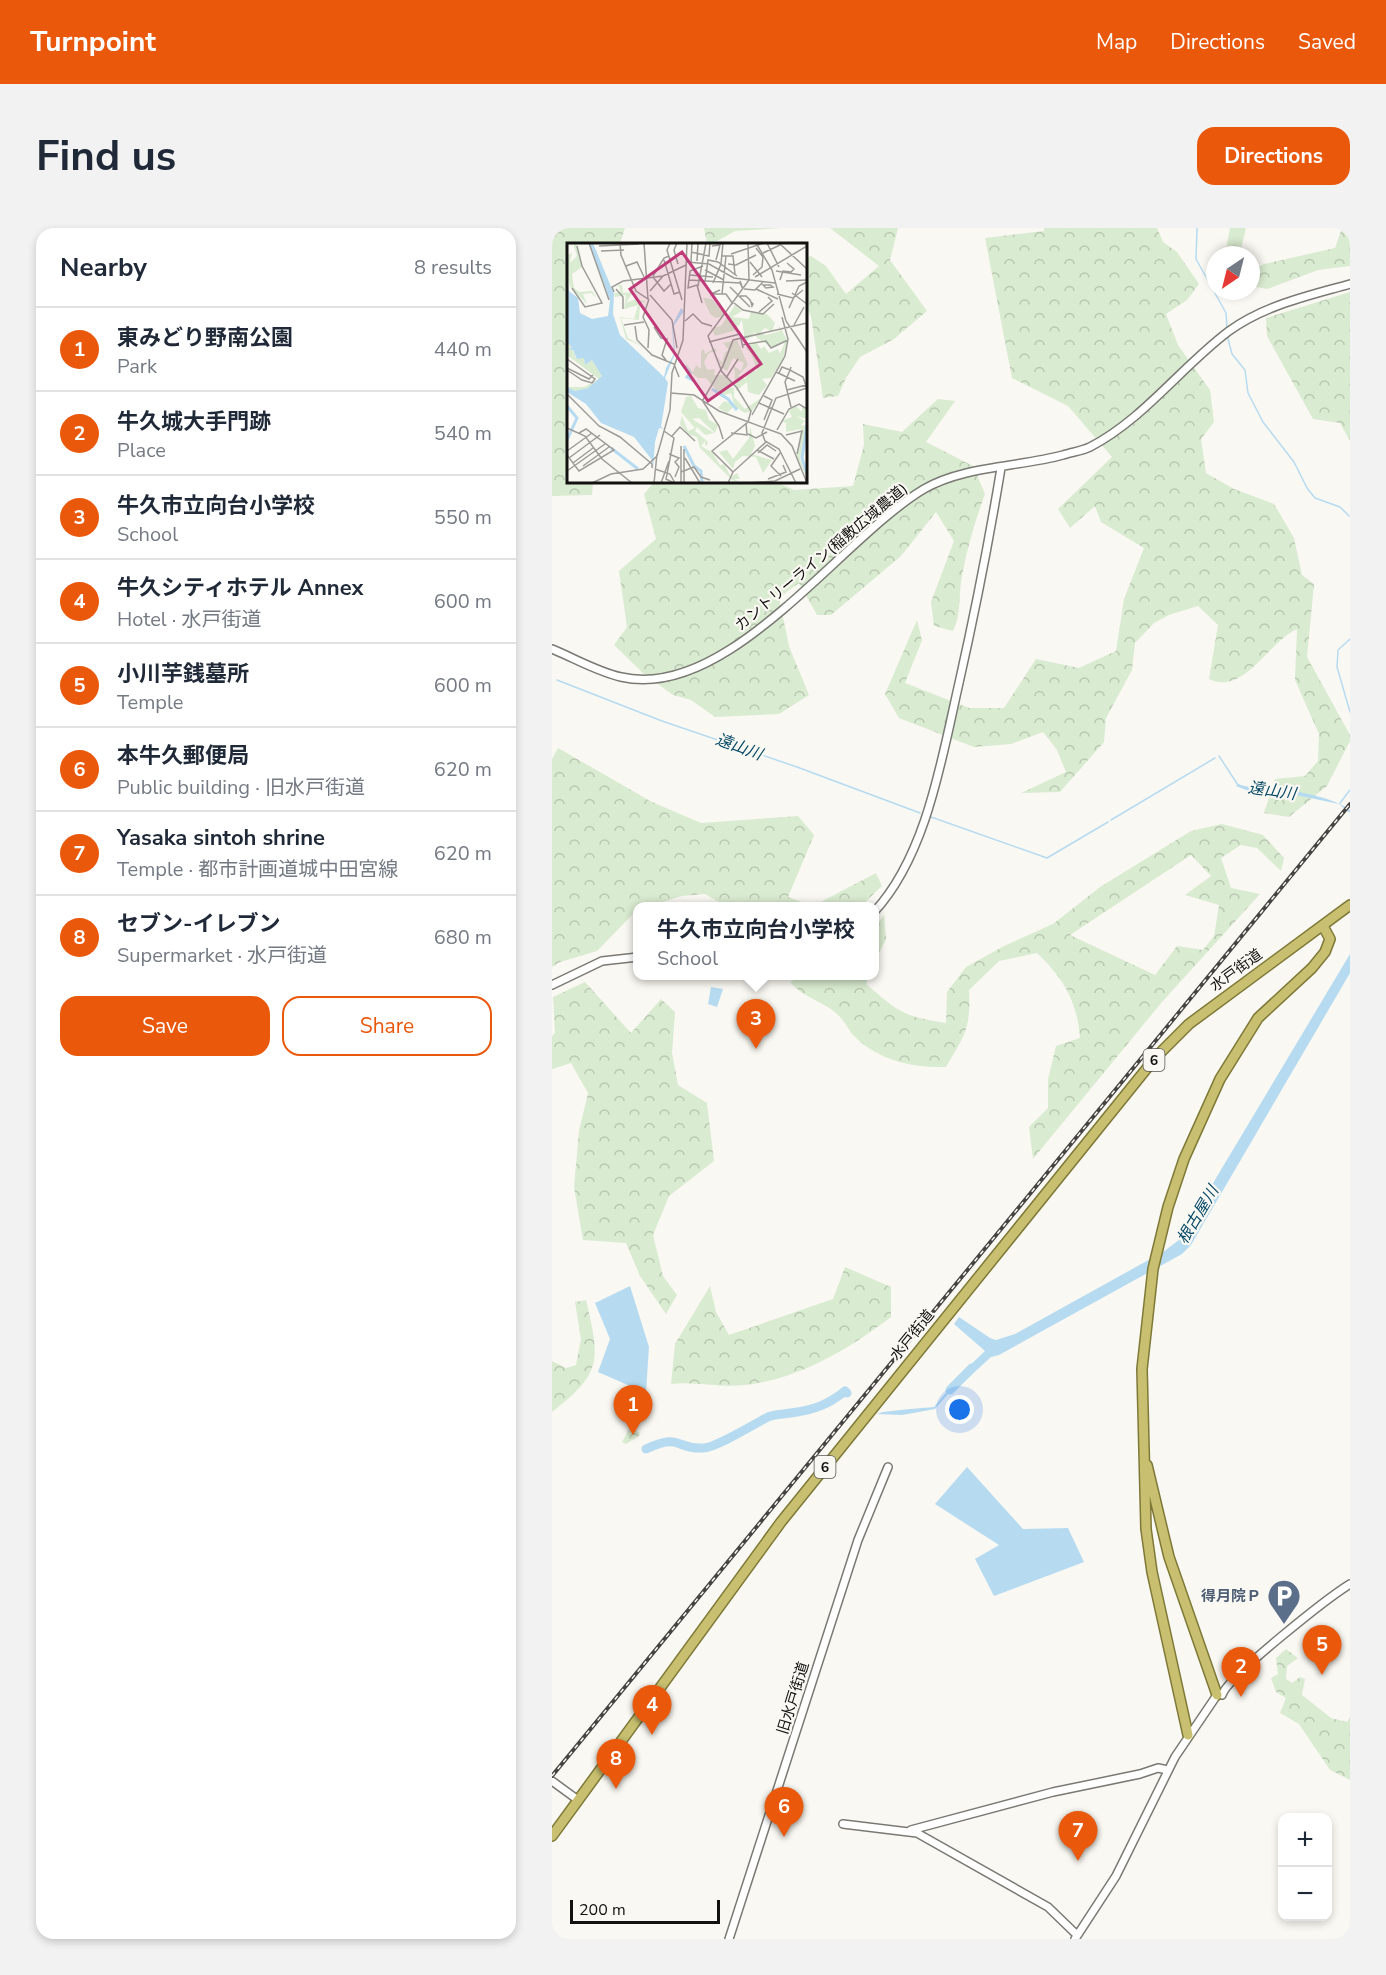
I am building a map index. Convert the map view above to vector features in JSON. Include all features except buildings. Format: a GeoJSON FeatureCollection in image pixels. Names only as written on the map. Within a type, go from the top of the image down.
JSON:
{"type":"FeatureCollection","features":[{"type":"Feature","properties":{"kind":"highway","name":"水戸街道"},"geometry":{"type":"LineString","coordinates":[[552,1836],[780,1522],[1162,1051],[1202,1014],[1350,905]]}},
{"type":"Feature","properties":{"kind":"highway"},"geometry":{"type":"LineString","coordinates":[[1188,1736],[1149,1552],[1142,1429],[1144,1341],[1159,1241],[1193,1136],[1229,1063],[1258,1018],[1302,978],[1325,952],[1330,939],[1323,926]]}},
{"type":"Feature","properties":{"kind":"highway"},"geometry":{"type":"LineString","coordinates":[[1143,1448],[1169,1557],[1220,1695]]}},
{"type":"Feature","properties":{"kind":"street","name":"カントリーライン(稲敷広域農道)"},"geometry":{"type":"LineString","coordinates":[[552,649],[622,677],[662,678],[710,664],[752,635],[922,490],[945,478],[1089,448],[1127,423],[1236,326],[1275,306],[1350,285]]}},
{"type":"Feature","properties":{"kind":"street"},"geometry":{"type":"LineString","coordinates":[[879,907],[888,898],[911,855],[939,772],[975,618],[1001,468]]}},
{"type":"Feature","properties":{"kind":"street"},"geometry":{"type":"LineString","coordinates":[[552,985],[602,961],[633,958]]}},
{"type":"Feature","properties":{"kind":"street","name":"旧水戸街道"},"geometry":{"type":"LineString","coordinates":[[729,1939],[858,1540],[888,1467]]}},
{"type":"Feature","properties":{"kind":"street"},"geometry":{"type":"LineString","coordinates":[[911,1830],[1048,1907],[1076,1937],[1116,1876],[1168,1770],[1188,1736],[1234,1680],[1302,1618],[1350,1584]]}},
{"type":"Feature","properties":{"kind":"street"},"geometry":{"type":"LineString","coordinates":[[843,1824],[911,1830],[1053,1792],[1140,1774],[1151,1769],[1168,1770]]}},
{"type":"Feature","properties":{"kind":"street"},"geometry":{"type":"LineString","coordinates":[[553,1782],[578,1800]]}},
{"type":"Feature","properties":{"kind":"green space"},"geometry":{"type":"Polygon","coordinates":[[[552,228],[625,228],[620,243],[567,243],[567,374],[565,374],[567,377],[567,483],[593,483],[592,495],[552,496],[552,228]]]}},
{"type":"Feature","properties":{"kind":"green space"},"geometry":{"type":"Polygon","coordinates":[[[704,228],[782,228],[735,231],[714,243],[707,243],[704,228]]]}},
{"type":"Feature","properties":{"kind":"green space"},"geometry":{"type":"Polygon","coordinates":[[[830,228],[898,228],[890,260],[927,311],[894,339],[860,357],[846,378],[838,396],[823,398],[811,316],[807,309],[807,257],[811,256],[826,266],[846,294],[879,266],[830,228]]]}},
{"type":"Feature","properties":{"kind":"green space"},"geometry":{"type":"Polygon","coordinates":[[[1044,228],[1157,228],[1163,242],[1177,252],[1199,284],[1187,300],[1166,314],[1178,345],[1210,390],[1214,422],[1201,439],[1206,473],[1234,489],[1274,504],[1294,538],[1302,575],[1314,584],[1307,657],[1350,735],[1350,741],[1327,786],[1289,817],[1264,813],[1275,779],[1305,776],[1318,761],[1319,734],[1295,680],[1297,629],[1286,636],[1245,674],[1222,682],[1209,679],[1218,625],[1198,606],[1169,615],[1154,623],[1135,643],[1132,670],[1106,718],[1104,742],[1060,792],[1021,793],[1066,772],[1057,750],[1043,732],[1011,744],[974,747],[899,718],[885,694],[917,620],[922,640],[905,683],[969,708],[1004,708],[1036,659],[1079,668],[1116,651],[1124,599],[1144,548],[1101,522],[1095,506],[1070,528],[1058,509],[1112,457],[1068,406],[1012,378],[985,238],[1044,231],[1044,228]]]}},
{"type":"Feature","properties":{"kind":"green space"},"geometry":{"type":"Polygon","coordinates":[[[1230,228],[1246,228],[1242,246],[1227,246],[1230,228]]]}},
{"type":"Feature","properties":{"kind":"green space"},"geometry":{"type":"Polygon","coordinates":[[[1342,228],[1350,228],[1350,266],[1318,270],[1267,289],[1260,288],[1260,266],[1264,264],[1335,248],[1342,228]]]}},
{"type":"Feature","properties":{"kind":"green space"},"geometry":{"type":"Polygon","coordinates":[[[1350,292],[1350,441],[1340,423],[1313,419],[1267,336],[1266,318],[1350,292]]]}},
{"type":"Feature","properties":{"kind":"green space"},"geometry":{"type":"Polygon","coordinates":[[[938,399],[955,401],[926,442],[973,466],[985,494],[966,555],[958,618],[953,631],[934,626],[931,602],[954,541],[936,512],[901,556],[831,615],[817,615],[799,583],[779,598],[789,646],[809,695],[779,714],[715,717],[691,700],[673,695],[644,674],[614,645],[627,627],[619,571],[656,539],[644,494],[653,483],[778,483],[794,490],[853,486],[864,445],[863,424],[902,432],[938,399]]]}},
{"type":"Feature","properties":{"kind":"green space"},"geometry":{"type":"Polygon","coordinates":[[[558,748],[652,802],[701,823],[798,816],[814,835],[788,897],[802,902],[719,902],[705,894],[682,896],[662,902],[633,902],[633,914],[597,951],[560,962],[552,967],[552,759],[558,748]]]}},
{"type":"Feature","properties":{"kind":"green space"},"geometry":{"type":"Polygon","coordinates":[[[1222,824],[1263,835],[1284,858],[1281,871],[1257,848],[1241,845],[1221,858],[1231,888],[1260,894],[1162,1002],[1033,1159],[1029,1127],[1048,1108],[1048,1079],[1056,1046],[1080,1038],[1076,1013],[1068,991],[1055,972],[1037,953],[999,961],[969,990],[968,1023],[946,1067],[922,1066],[887,1058],[856,1038],[833,1011],[790,982],[794,980],[868,980],[866,984],[894,1007],[910,1015],[946,1023],[947,992],[966,967],[1004,946],[1053,924],[1100,887],[1191,831],[1222,824]],[[1191,855],[1070,935],[1155,975],[1177,946],[1203,950],[1214,936],[1219,905],[1185,895],[1211,876],[1191,855]]]}},
{"type":"Feature","properties":{"kind":"green space"},"geometry":{"type":"Polygon","coordinates":[[[876,873],[882,886],[865,902],[821,902],[876,873]]]}},
{"type":"Feature","properties":{"kind":"green space"},"geometry":{"type":"Polygon","coordinates":[[[884,915],[886,939],[879,953],[879,922],[884,915]]]}},
{"type":"Feature","properties":{"kind":"green space"},"geometry":{"type":"Polygon","coordinates":[[[585,982],[631,1033],[661,999],[675,1012],[672,1053],[678,1085],[707,1103],[714,1161],[669,1196],[653,1235],[663,1276],[677,1295],[666,1314],[640,1276],[626,1243],[583,1240],[574,1187],[579,1131],[588,1093],[571,1063],[552,1069],[552,1036],[555,1033],[553,997],[585,982]]]}},
{"type":"Feature","properties":{"kind":"green space"},"geometry":{"type":"Polygon","coordinates":[[[845,1267],[891,1287],[891,1317],[841,1351],[785,1376],[765,1382],[736,1386],[671,1384],[675,1344],[710,1286],[716,1312],[729,1335],[833,1299],[845,1267]]]}},
{"type":"Feature","properties":{"kind":"green space"},"geometry":{"type":"Polygon","coordinates":[[[586,1300],[594,1337],[593,1363],[589,1375],[581,1386],[552,1412],[552,1361],[566,1368],[576,1365],[581,1339],[575,1302],[586,1300]]]}},
{"type":"Feature","properties":{"kind":"green space"},"geometry":{"type":"Polygon","coordinates":[[[630,1427],[640,1433],[626,1444],[622,1442],[630,1427]]]}},
{"type":"Feature","properties":{"kind":"green space"},"geometry":{"type":"Polygon","coordinates":[[[1286,1649],[1298,1658],[1287,1666],[1286,1679],[1292,1683],[1300,1677],[1305,1679],[1302,1695],[1331,1718],[1347,1722],[1350,1717],[1350,1780],[1330,1770],[1299,1724],[1280,1713],[1286,1698],[1276,1692],[1271,1678],[1278,1674],[1276,1658],[1286,1649]]]}},
{"type":"Feature","properties":{"kind":"water"},"geometry":{"type":"Polygon","coordinates":[[[1238,784],[1282,789],[1314,795],[1339,804],[1272,790],[1251,792],[1236,786],[1238,784]]]}},
{"type":"Feature","properties":{"kind":"water"},"geometry":{"type":"Polygon","coordinates":[[[1350,954],[1350,973],[1191,1245],[1182,1254],[999,1355],[991,1357],[967,1379],[964,1371],[985,1351],[954,1324],[959,1317],[996,1340],[1015,1334],[1163,1252],[1179,1240],[1350,954]]]}},
{"type":"Feature","properties":{"kind":"water"},"geometry":{"type":"Polygon","coordinates":[[[711,987],[723,989],[717,1007],[708,1004],[711,987]]]}},
{"type":"Feature","properties":{"kind":"water"},"geometry":{"type":"Polygon","coordinates":[[[630,1286],[649,1347],[646,1393],[598,1372],[610,1339],[595,1303],[630,1286]]]}},
{"type":"Feature","properties":{"kind":"water"},"geometry":{"type":"Polygon","coordinates":[[[956,1381],[958,1382],[935,1409],[902,1415],[877,1414],[934,1407],[956,1381]]]}},
{"type":"Feature","properties":{"kind":"water"},"geometry":{"type":"Polygon","coordinates":[[[967,1467],[1023,1529],[1068,1528],[1084,1562],[994,1596],[975,1559],[999,1545],[935,1504],[967,1467]]]}},
{"type":"Feature","properties":{"kind":"waterway"},"geometry":{"type":"LineString","coordinates":[[1197,228],[1196,259],[1226,313],[1227,330]]}},
{"type":"Feature","properties":{"kind":"waterway"},"geometry":{"type":"LineString","coordinates":[[1227,335],[1232,354],[1245,370],[1248,393],[1263,422],[1294,462],[1307,488],[1315,498],[1340,507],[1349,516]]}},
{"type":"Feature","properties":{"kind":"waterway"},"geometry":{"type":"LineString","coordinates":[[1350,639],[1338,650],[1337,667],[1350,712]]}},
{"type":"Feature","properties":{"kind":"waterway","name":"遠山川"},"geometry":{"type":"LineString","coordinates":[[557,680],[662,721],[797,767],[920,813]]}},
{"type":"Feature","properties":{"kind":"waterway","name":"遠山川"},"geometry":{"type":"LineString","coordinates":[[1219,756],[1238,785]]}},
{"type":"Feature","properties":{"kind":"waterway","name":"遠山川"},"geometry":{"type":"LineString","coordinates":[[1111,820],[1215,758]]}},
{"type":"Feature","properties":{"kind":"waterway"},"geometry":{"type":"LineString","coordinates":[[1340,803],[1350,790]]}},
{"type":"Feature","properties":{"kind":"waterway","name":"遠山川"},"geometry":{"type":"LineString","coordinates":[[931,817],[1047,858],[1108,822]]}},
{"type":"Feature","properties":{"kind":"waterway","name":"根古屋川"},"geometry":{"type":"LineString","coordinates":[[950,1390],[972,1368]]}},
{"type":"Feature","properties":{"kind":"waterway","name":"根古屋川"},"geometry":{"type":"LineString","coordinates":[[646,1449],[666,1442],[694,1448],[709,1447],[768,1417],[813,1408],[832,1400],[845,1391],[847,1393]]}},
{"type":"Feature","properties":{"kind":"railway"},"geometry":{"type":"LineString","coordinates":[[552,1776],[1350,804]]}},
{"type":"Feature","properties":{"kind":"place","name":"牛久市立向台小学校"},"geometry":{"type":"Point","coordinates":[756,1049]}},
{"type":"Feature","properties":{"kind":"place","name":"東みどり野南公園"},"geometry":{"type":"Point","coordinates":[633,1435]}},
{"type":"Feature","properties":{"kind":"place","name":"得月院Ｐ"},"geometry":{"type":"Point","coordinates":[1284,1625]}},
{"type":"Feature","properties":{"kind":"place","name":"小川芋銭墓所"},"geometry":{"type":"Point","coordinates":[1322,1675]}},
{"type":"Feature","properties":{"kind":"place","name":"牛久城大手門跡"},"geometry":{"type":"Point","coordinates":[1241,1697]}},
{"type":"Feature","properties":{"kind":"place","name":"牛久シティホテル Annex"},"geometry":{"type":"Point","coordinates":[652,1735]}},
{"type":"Feature","properties":{"kind":"place","name":"セブン-イレブン"},"geometry":{"type":"Point","coordinates":[616,1789]}},
{"type":"Feature","properties":{"kind":"place","name":"本牛久郵便局"},"geometry":{"type":"Point","coordinates":[784,1837]}},
{"type":"Feature","properties":{"kind":"place","name":"Yasaka sintoh shrine"},"geometry":{"type":"Point","coordinates":[1078,1861]}}]}
